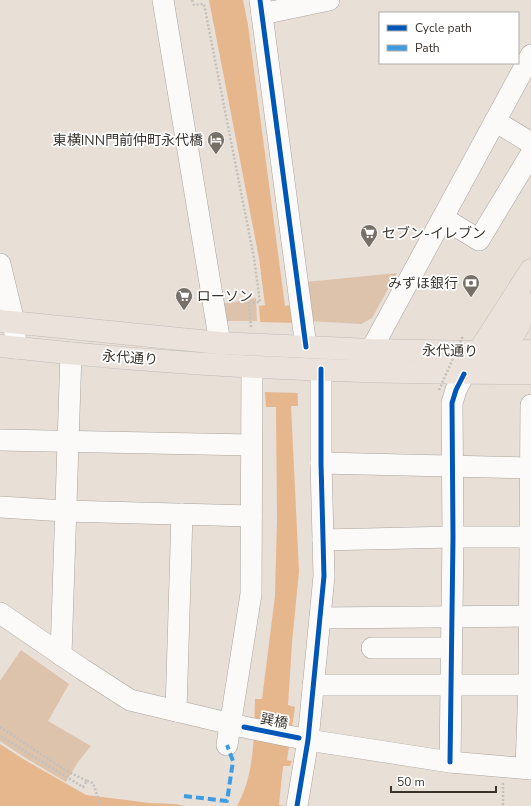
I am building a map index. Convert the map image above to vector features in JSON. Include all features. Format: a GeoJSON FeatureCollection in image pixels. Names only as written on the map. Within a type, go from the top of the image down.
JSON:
{"type":"FeatureCollection","features":[{"type":"Feature","properties":{"kind":"main road"},"geometry":{"type":"LineString","coordinates":[[464,374],[531,270]]}},
{"type":"Feature","properties":{"kind":"main road"},"geometry":{"type":"LineString","coordinates":[[491,373],[531,304]]}},
{"type":"Feature","properties":{"kind":"main road","name":"永代通り"},"geometry":{"type":"LineString","coordinates":[[7,321],[220,343],[251,336],[302,347],[479,352],[531,351]]}},
{"type":"Feature","properties":{"kind":"main road","name":"永代通り"},"geometry":{"type":"LineString","coordinates":[[8,347],[256,367],[464,374],[531,373]]}},
{"type":"Feature","properties":{"kind":"street"},"geometry":{"type":"LineString","coordinates":[[163,0],[220,343]]}},
{"type":"Feature","properties":{"kind":"street"},"geometry":{"type":"LineString","coordinates":[[302,347],[261,7],[329,0]]}},
{"type":"Feature","properties":{"kind":"street"},"geometry":{"type":"LineString","coordinates":[[372,350],[531,55]]}},
{"type":"Feature","properties":{"kind":"street"},"geometry":{"type":"LineString","coordinates":[[495,121],[531,143]]}},
{"type":"Feature","properties":{"kind":"street"},"geometry":{"type":"LineString","coordinates":[[442,218],[479,240],[531,154]]}},
{"type":"Feature","properties":{"kind":"street"},"geometry":{"type":"LineString","coordinates":[[0,264],[7,321],[8,347]]}},
{"type":"Feature","properties":{"kind":"street"},"geometry":{"type":"LineString","coordinates":[[61,655],[71,353]]}},
{"type":"Feature","properties":{"kind":"street"},"geometry":{"type":"LineString","coordinates":[[227,745],[238,725],[251,594],[252,445],[256,367]]}},
{"type":"Feature","properties":{"kind":"street"},"geometry":{"type":"LineString","coordinates":[[298,802],[303,739],[313,686],[324,576],[321,463],[310,369]]}},
{"type":"Feature","properties":{"kind":"street"},"geometry":{"type":"LineString","coordinates":[[450,762],[453,537],[452,403],[456,390],[464,374]]}},
{"type":"Feature","properties":{"kind":"street"},"geometry":{"type":"LineString","coordinates":[[529,769],[531,405]]}},
{"type":"Feature","properties":{"kind":"street"},"geometry":{"type":"LineString","coordinates":[[0,440],[252,445]]}},
{"type":"Feature","properties":{"kind":"street"},"geometry":{"type":"LineString","coordinates":[[321,463],[531,468]]}},
{"type":"Feature","properties":{"kind":"street"},"geometry":{"type":"LineString","coordinates":[[0,507],[65,511],[251,516]]}},
{"type":"Feature","properties":{"kind":"street"},"geometry":{"type":"LineString","coordinates":[[176,711],[182,514]]}},
{"type":"Feature","properties":{"kind":"street"},"geometry":{"type":"LineString","coordinates":[[323,540],[453,537],[530,525]]}},
{"type":"Feature","properties":{"kind":"street","name":"巽橋"},"geometry":{"type":"LineString","coordinates":[[0,613],[130,700],[303,739],[450,762],[529,769]]}},
{"type":"Feature","properties":{"kind":"street"},"geometry":{"type":"LineString","coordinates":[[320,618],[530,616]]}},
{"type":"Feature","properties":{"kind":"street"},"geometry":{"type":"LineString","coordinates":[[372,648],[451,648]]}},
{"type":"Feature","properties":{"kind":"street"},"geometry":{"type":"LineString","coordinates":[[313,686],[530,685]]}},
{"type":"Feature","properties":{"kind":"path"},"geometry":{"type":"LineString","coordinates":[[192,0],[194,5],[204,4],[254,258],[260,302],[249,303],[251,336]]}},
{"type":"Feature","properties":{"kind":"path"},"geometry":{"type":"LineString","coordinates":[[440,390],[463,336]]}},
{"type":"Feature","properties":{"kind":"path"},"geometry":{"type":"LineString","coordinates":[[0,727],[65,770],[87,781],[93,782],[101,806]]}},
{"type":"Feature","properties":{"kind":"path"},"geometry":{"type":"LineString","coordinates":[[0,736],[83,787],[87,781]]}},
{"type":"Feature","properties":{"kind":"path"},"geometry":{"type":"LineString","coordinates":[[503,779],[503,806]]}},
{"type":"Feature","properties":{"kind":"shaded area"},"geometry":{"type":"Polygon","coordinates":[[[209,0],[243,0],[248,25],[285,306],[292,305],[295,321],[298,406],[291,406],[299,571],[288,705],[295,707],[287,760],[292,761],[290,766],[283,766],[279,805],[287,806],[237,806],[243,794],[250,768],[254,740],[255,699],[262,699],[275,596],[277,520],[276,407],[266,407],[259,306],[265,305],[259,258],[209,0]]]}},
{"type":"Feature","properties":{"kind":"shaded area"},"geometry":{"type":"Polygon","coordinates":[[[397,273],[372,318],[361,324],[309,321],[306,282],[397,273]]]}},
{"type":"Feature","properties":{"kind":"shaded area"},"geometry":{"type":"Polygon","coordinates":[[[256,298],[257,321],[225,321],[222,304],[256,298]]]}},
{"type":"Feature","properties":{"kind":"shaded area"},"geometry":{"type":"Polygon","coordinates":[[[21,650],[69,684],[48,721],[91,746],[78,762],[66,782],[0,741],[0,681],[21,650]]]}},
{"type":"Feature","properties":{"kind":"shaded area"},"geometry":{"type":"Polygon","coordinates":[[[0,744],[86,795],[185,806],[0,806],[0,744]]]}},
{"type":"Feature","properties":{"kind":"pier"},"geometry":{"type":"Polygon","coordinates":[[[258,322],[297,323],[300,393],[263,392],[258,322]]]}},
{"type":"Feature","properties":{"kind":"marked path"},"geometry":{"type":"LineString","coordinates":[[184,796],[227,801],[233,761],[227,745]]}},
{"type":"Feature","properties":{"kind":"cycle path"},"geometry":{"type":"LineString","coordinates":[[260,0],[306,347]]}},
{"type":"Feature","properties":{"kind":"cycle path"},"geometry":{"type":"LineString","coordinates":[[297,806],[308,740],[324,576],[321,463],[321,369]]}},
{"type":"Feature","properties":{"kind":"cycle path"},"geometry":{"type":"LineString","coordinates":[[450,762],[453,537],[452,403],[456,390],[464,374]]}},
{"type":"Feature","properties":{"kind":"cycle path"},"geometry":{"type":"LineString","coordinates":[[244,727],[299,738]]}},
{"type":"Feature","properties":{"kind":"place","name":"東横INN門前仲町永代橋"},"geometry":{"type":"Point","coordinates":[216,155]}},
{"type":"Feature","properties":{"kind":"place","name":"セブン-イレブン"},"geometry":{"type":"Point","coordinates":[369,248]}},
{"type":"Feature","properties":{"kind":"place","name":"みずほ銀行"},"geometry":{"type":"Point","coordinates":[471,298]}},
{"type":"Feature","properties":{"kind":"place","name":"ローソン"},"geometry":{"type":"Point","coordinates":[184,311]}}]}
